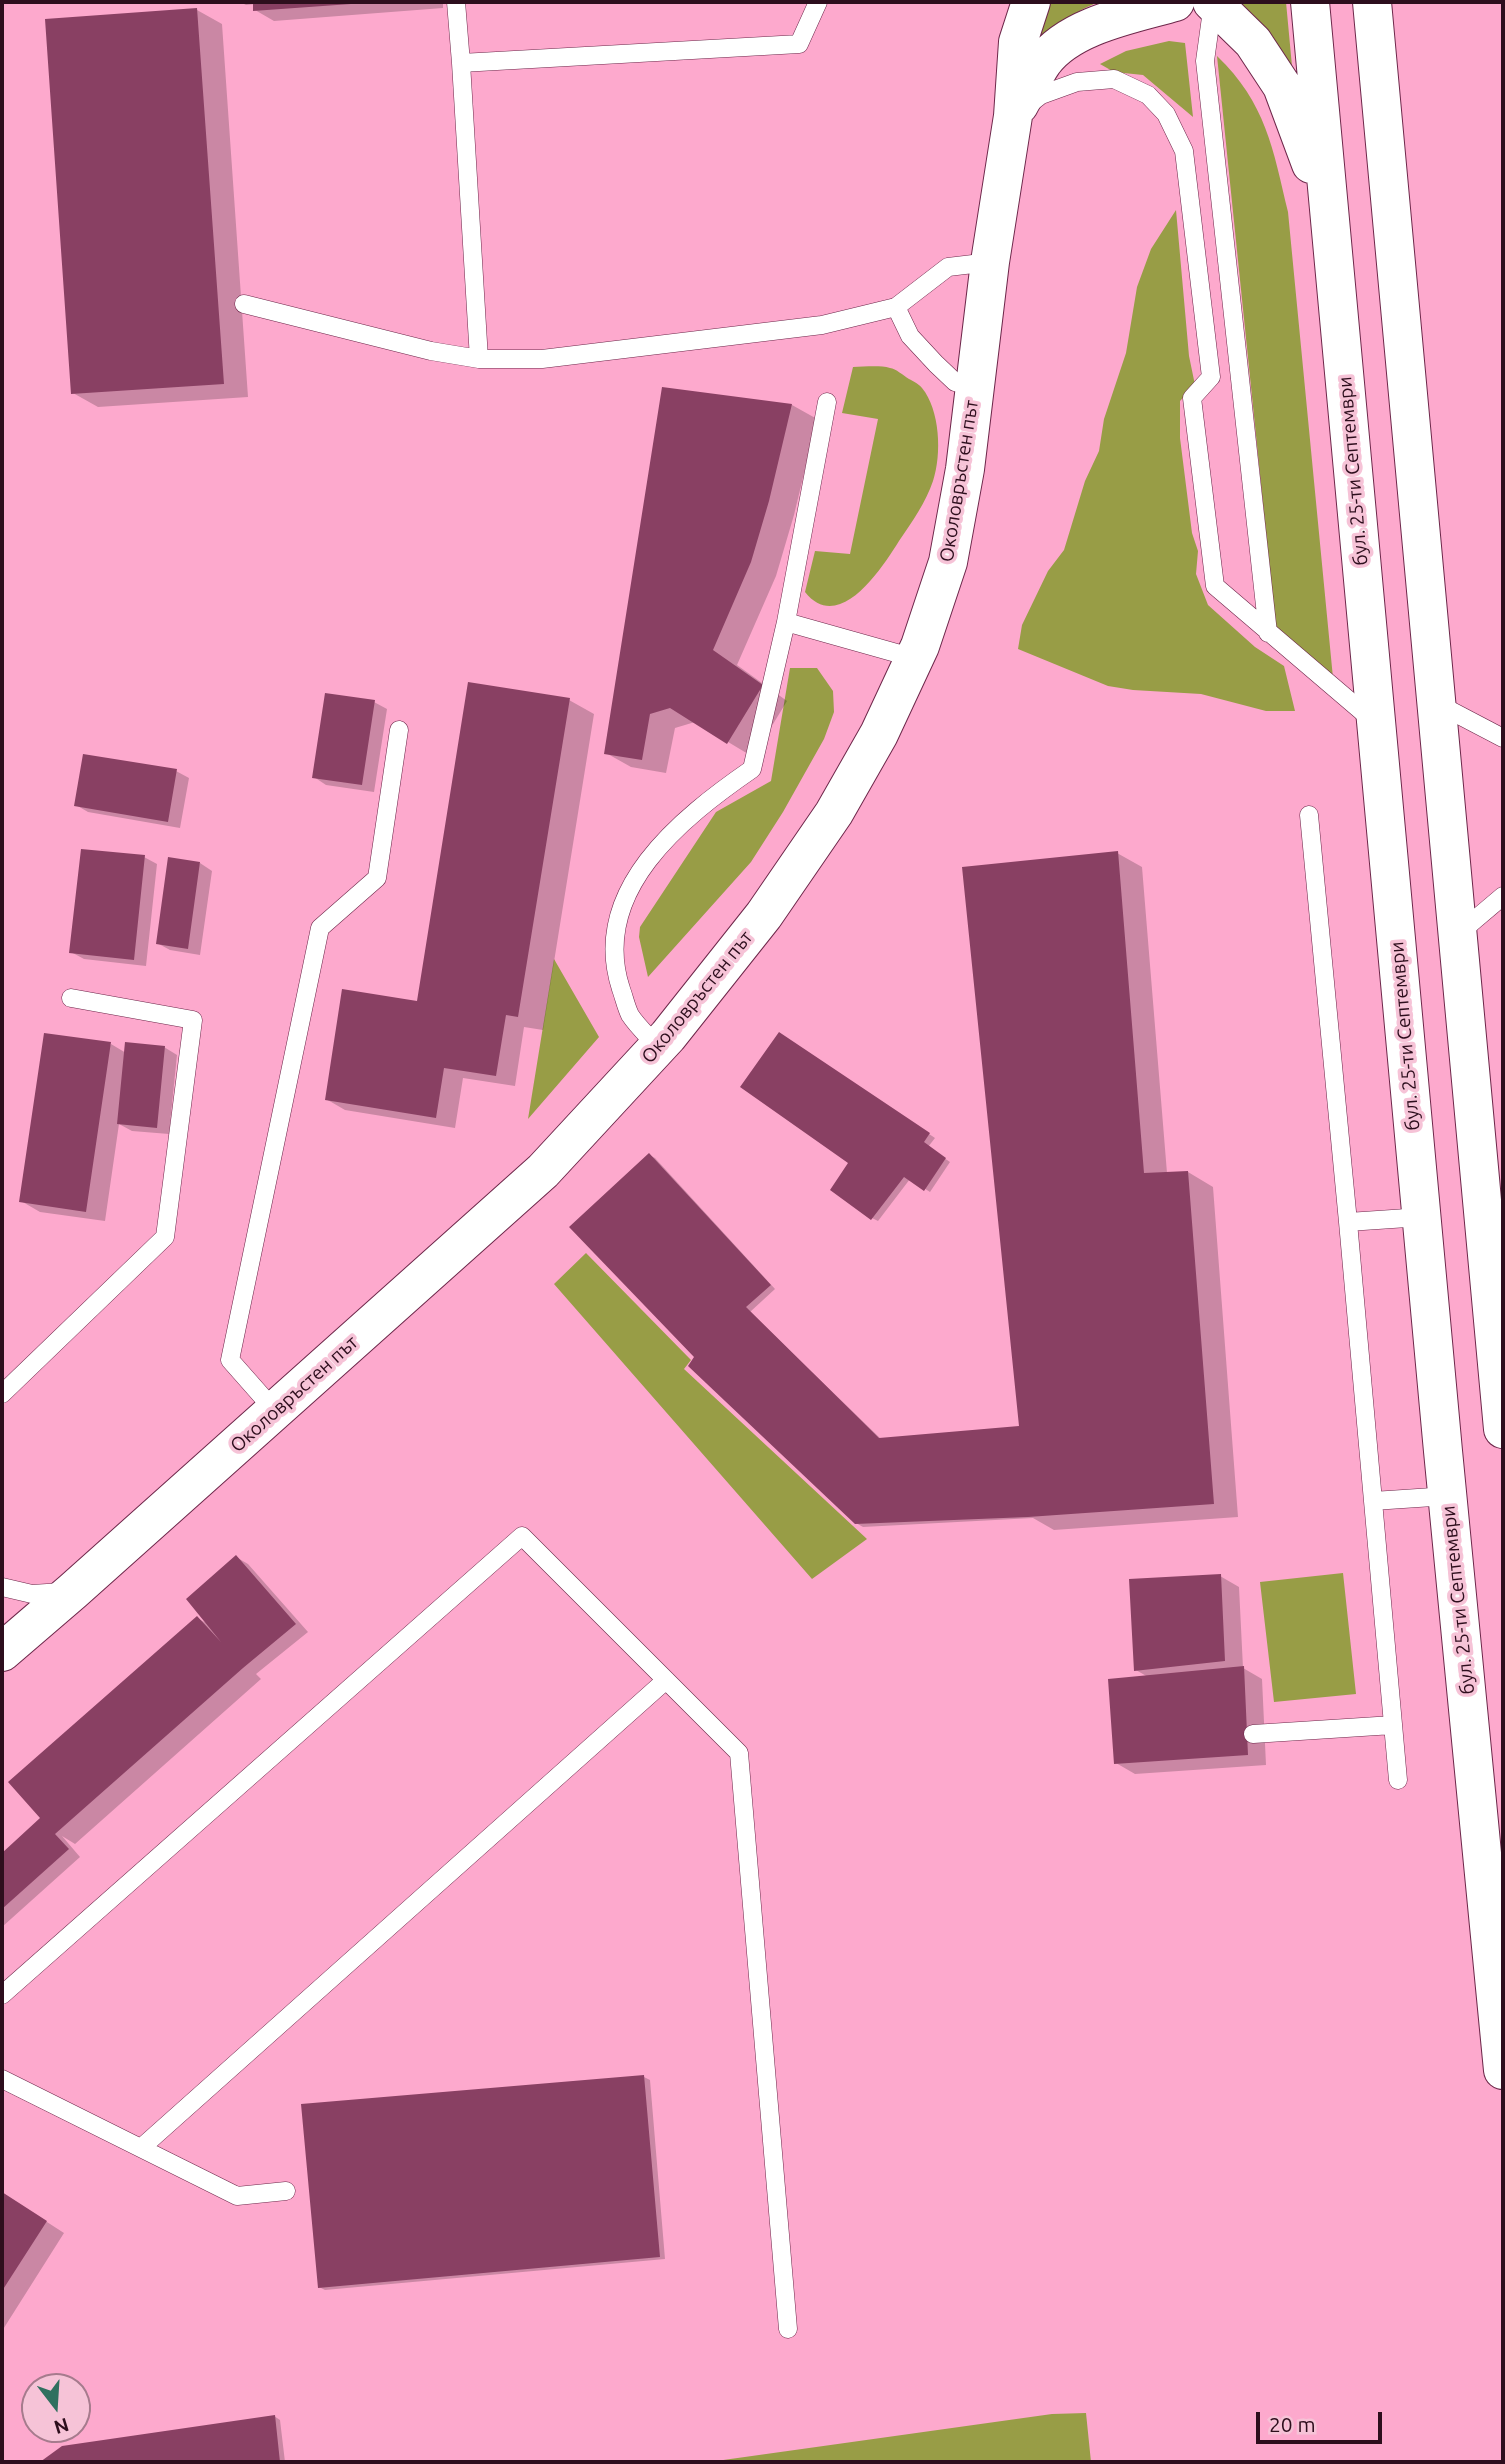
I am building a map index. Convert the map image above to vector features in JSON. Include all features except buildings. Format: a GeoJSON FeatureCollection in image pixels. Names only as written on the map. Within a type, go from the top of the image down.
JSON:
{"type":"FeatureCollection","features":[{"type":"Feature","properties":{"kind":"main road","name":"Околовръстен път"},"geometry":{"type":"LineString","coordinates":[[2,1652],[74,1591],[543,1171],[657,1047],[764,915],[834,813],[879,733],[914,658],[948,562],[965,469],[990,262],[1013,116],[1018,42],[1031,2]]}},
{"type":"Feature","properties":{"kind":"main road","name":"Околовръстен път"},"geometry":{"type":"LineString","coordinates":[[1013,116],[1044,60],[1075,34],[1118,18],[1175,2]]}},
{"type":"Feature","properties":{"kind":"main road"},"geometry":{"type":"LineString","coordinates":[[1212,2],[1253,41],[1282,86],[1329,211]]}},
{"type":"Feature","properties":{"kind":"main road","name":"бул. 25-ти Септември"},"geometry":{"type":"LineString","coordinates":[[1310,2],[1503,2070]]}},
{"type":"Feature","properties":{"kind":"main road"},"geometry":{"type":"LineString","coordinates":[[1372,2],[1503,1429]]}},
{"type":"Feature","properties":{"kind":"lane"},"geometry":{"type":"LineString","coordinates":[[456,2],[479,359]]}},
{"type":"Feature","properties":{"kind":"lane"},"geometry":{"type":"LineString","coordinates":[[461,63],[799,44],[818,2]]}},
{"type":"Feature","properties":{"kind":"lane"},"geometry":{"type":"LineString","coordinates":[[1212,2],[1205,61],[1268,633]]}},
{"type":"Feature","properties":{"kind":"lane"},"geometry":{"type":"LineString","coordinates":[[1013,116],[1041,96],[1077,82],[1114,79],[1148,95],[1166,114],[1184,151],[1211,377],[1192,398],[1215,586],[1376,723]]}},
{"type":"Feature","properties":{"kind":"lane"},"geometry":{"type":"LineString","coordinates":[[244,304],[431,351],[479,359],[542,359],[822,325],[896,307],[948,267],[990,262]]}},
{"type":"Feature","properties":{"kind":"lane"},"geometry":{"type":"LineString","coordinates":[[896,307],[909,337],[955,382],[974,387]]}},
{"type":"Feature","properties":{"kind":"lane"},"geometry":{"type":"LineString","coordinates":[[657,1047],[629,1014],[617,975],[613,945],[618,917],[632,881],[664,841],[707,800],[752,769],[786,622],[827,402]]}},
{"type":"Feature","properties":{"kind":"lane"},"geometry":{"type":"LineString","coordinates":[[786,622],[914,658]]}},
{"type":"Feature","properties":{"kind":"lane"},"geometry":{"type":"LineString","coordinates":[[1437,704],[1503,738]]}},
{"type":"Feature","properties":{"kind":"lane"},"geometry":{"type":"LineString","coordinates":[[275,1411],[230,1360],[320,928],[377,878],[399,730]]}},
{"type":"Feature","properties":{"kind":"lane"},"geometry":{"type":"LineString","coordinates":[[1309,815],[1398,1780]]}},
{"type":"Feature","properties":{"kind":"lane"},"geometry":{"type":"LineString","coordinates":[[1458,934],[1503,896]]}},
{"type":"Feature","properties":{"kind":"lane"},"geometry":{"type":"LineString","coordinates":[[2,1394],[165,1237],[193,1020],[71,998]]}},
{"type":"Feature","properties":{"kind":"lane"},"geometry":{"type":"LineString","coordinates":[[1348,1222],[1422,1217]]}},
{"type":"Feature","properties":{"kind":"lane"},"geometry":{"type":"LineString","coordinates":[[1373,1501],[1448,1496]]}},
{"type":"Feature","properties":{"kind":"lane"},"geometry":{"type":"LineString","coordinates":[[2,1995],[523,1536],[739,1753],[788,2329]]}},
{"type":"Feature","properties":{"kind":"lane"},"geometry":{"type":"LineString","coordinates":[[2,1587],[32,1594],[74,1591]]}},
{"type":"Feature","properties":{"kind":"lane"},"geometry":{"type":"LineString","coordinates":[[141,2148],[666,1680]]}},
{"type":"Feature","properties":{"kind":"lane"},"geometry":{"type":"LineString","coordinates":[[1253,1734],[1393,1725]]}},
{"type":"Feature","properties":{"kind":"lane"},"geometry":{"type":"LineString","coordinates":[[2,2079],[237,2196],[286,2192]]}},
{"type":"Feature","properties":{"kind":"green space"},"geometry":{"type":"Polygon","coordinates":[[[1046,2],[1100,2],[1073,15],[1036,47],[1046,2]]]}},
{"type":"Feature","properties":{"kind":"green space"},"geometry":{"type":"Polygon","coordinates":[[[1247,2],[1286,2],[1293,77],[1229,7],[1247,2]]]}},
{"type":"Feature","properties":{"kind":"green space"},"geometry":{"type":"Polygon","coordinates":[[[1169,41],[1185,43],[1193,117],[1143,75],[1114,72],[1100,64],[1126,51],[1169,41]]]}},
{"type":"Feature","properties":{"kind":"green space"},"geometry":{"type":"Polygon","coordinates":[[[1217,56],[1247,91],[1257,109],[1272,147],[1288,212],[1333,678],[1276,630],[1217,56]]]}},
{"type":"Feature","properties":{"kind":"green space"},"geometry":{"type":"Polygon","coordinates":[[[1176,210],[1189,356],[1195,385],[1180,401],[1180,438],[1192,533],[1198,551],[1196,574],[1208,605],[1255,647],[1284,666],[1295,711],[1266,711],[1201,694],[1108,686],[1018,649],[1022,625],[1048,571],[1064,550],[1085,481],[1099,451],[1104,419],[1126,353],[1137,287],[1151,249],[1176,210]]]}},
{"type":"Feature","properties":{"kind":"green space"},"geometry":{"type":"Polygon","coordinates":[[[853,367],[886,367],[900,372],[921,387],[933,408],[936,420],[938,458],[927,497],[882,566],[858,593],[845,602],[832,606],[818,603],[805,592],[815,551],[850,554],[878,419],[842,413],[853,367]]]}},
{"type":"Feature","properties":{"kind":"green space"},"geometry":{"type":"Polygon","coordinates":[[[790,668],[817,668],[833,691],[834,712],[824,739],[751,862],[648,977],[639,937],[640,927],[716,812],[771,781],[790,668]]]}},
{"type":"Feature","properties":{"kind":"green space"},"geometry":{"type":"Polygon","coordinates":[[[554,959],[599,1037],[528,1119],[554,959]]]}},
{"type":"Feature","properties":{"kind":"green space"},"geometry":{"type":"Polygon","coordinates":[[[586,1253],[691,1360],[684,1369],[867,1539],[812,1579],[554,1284],[586,1253]]]}},
{"type":"Feature","properties":{"kind":"green space"},"geometry":{"type":"Polygon","coordinates":[[[1343,1573],[1356,1694],[1274,1702],[1260,1582],[1343,1573]]]}},
{"type":"Feature","properties":{"kind":"green space"},"geometry":{"type":"Polygon","coordinates":[[[1086,2413],[1091,2462],[709,2462],[1052,2414],[1086,2413]]]}}]}
